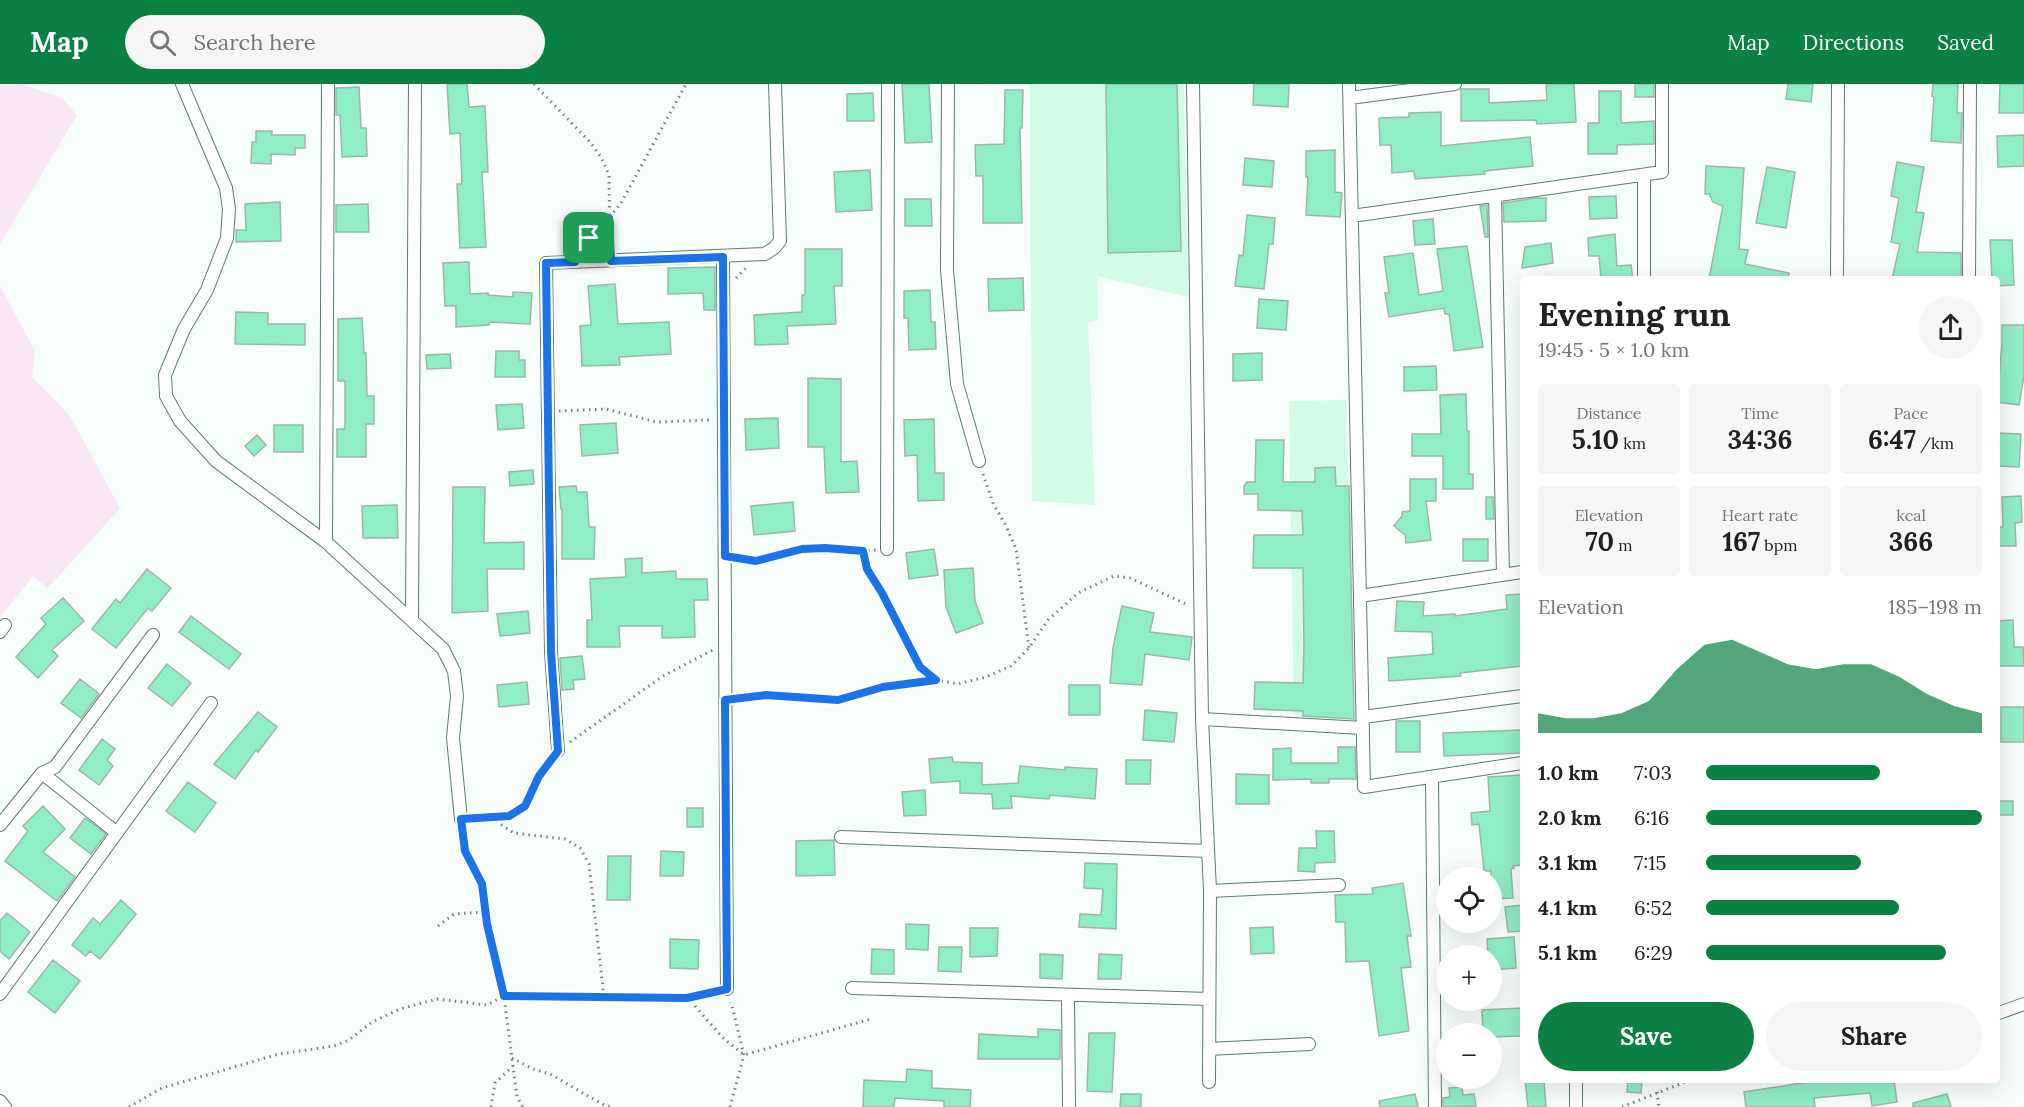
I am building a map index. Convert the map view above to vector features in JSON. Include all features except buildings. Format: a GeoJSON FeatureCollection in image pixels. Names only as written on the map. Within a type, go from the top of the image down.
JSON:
{"type":"FeatureCollection","features":[{"type":"Feature","properties":{"kind":"street"},"geometry":{"type":"LineString","coordinates":[[182,84],[226,188],[229,209],[227,238],[207,290],[184,328],[165,375],[166,396],[180,421],[216,461],[326,543],[443,649],[454,671],[457,696],[453,738],[461,819]]}},
{"type":"Feature","properties":{"kind":"street"},"geometry":{"type":"LineString","coordinates":[[326,543],[328,84]]}},
{"type":"Feature","properties":{"kind":"street"},"geometry":{"type":"LineString","coordinates":[[412,620],[415,84]]}},
{"type":"Feature","properties":{"kind":"street"},"geometry":{"type":"LineString","coordinates":[[558,751],[551,652],[546,263],[723,257],[765,254],[774,248],[780,240],[775,84]]}},
{"type":"Feature","properties":{"kind":"street"},"geometry":{"type":"LineString","coordinates":[[887,549],[888,84]]}},
{"type":"Feature","properties":{"kind":"street"},"geometry":{"type":"LineString","coordinates":[[948,84],[948,281],[957,384],[978,461]]}},
{"type":"Feature","properties":{"kind":"street"},"geometry":{"type":"LineString","coordinates":[[1193,84],[1202,719],[1209,891],[1209,1082]]}},
{"type":"Feature","properties":{"kind":"street"},"geometry":{"type":"LineString","coordinates":[[1349,84],[1364,787],[1520,763]]}},
{"type":"Feature","properties":{"kind":"street"},"geometry":{"type":"LineString","coordinates":[[1350,98],[1455,84]]}},
{"type":"Feature","properties":{"kind":"street"},"geometry":{"type":"LineString","coordinates":[[1352,216],[1662,172],[1662,84]]}},
{"type":"Feature","properties":{"kind":"street"},"geometry":{"type":"LineString","coordinates":[[1837,276],[1838,84]]}},
{"type":"Feature","properties":{"kind":"street"},"geometry":{"type":"LineString","coordinates":[[1969,276],[1970,84]]}},
{"type":"Feature","properties":{"kind":"street"},"geometry":{"type":"LineString","coordinates":[[1644,175],[1644,276]]}},
{"type":"Feature","properties":{"kind":"street"},"geometry":{"type":"LineString","coordinates":[[1495,196],[1503,575]]}},
{"type":"Feature","properties":{"kind":"street"},"geometry":{"type":"LineString","coordinates":[[723,257],[727,989]]}},
{"type":"Feature","properties":{"kind":"street"},"geometry":{"type":"LineString","coordinates":[[1360,596],[1520,572]]}},
{"type":"Feature","properties":{"kind":"street"},"geometry":{"type":"LineString","coordinates":[[0,825],[42,773],[55,766],[153,635]]}},
{"type":"Feature","properties":{"kind":"street"},"geometry":{"type":"LineString","coordinates":[[1202,719],[1363,723],[1520,696]]}},
{"type":"Feature","properties":{"kind":"street"},"geometry":{"type":"LineString","coordinates":[[0,994],[211,703]]}},
{"type":"Feature","properties":{"kind":"street"},"geometry":{"type":"LineString","coordinates":[[42,773],[117,833]]}},
{"type":"Feature","properties":{"kind":"street"},"geometry":{"type":"LineString","coordinates":[[1432,777],[1435,1107]]}},
{"type":"Feature","properties":{"kind":"street"},"geometry":{"type":"LineString","coordinates":[[841,837],[1208,851]]}},
{"type":"Feature","properties":{"kind":"street"},"geometry":{"type":"LineString","coordinates":[[1209,891],[1338,885]]}},
{"type":"Feature","properties":{"kind":"street"},"geometry":{"type":"LineString","coordinates":[[852,988],[1209,999]]}},
{"type":"Feature","properties":{"kind":"street"},"geometry":{"type":"LineString","coordinates":[[1068,996],[1069,1107]]}},
{"type":"Feature","properties":{"kind":"street"},"geometry":{"type":"LineString","coordinates":[[2000,1013],[2024,1004]]}},
{"type":"Feature","properties":{"kind":"street"},"geometry":{"type":"LineString","coordinates":[[1209,1049],[1309,1044]]}},
{"type":"Feature","properties":{"kind":"street"},"geometry":{"type":"LineString","coordinates":[[1576,1083],[1576,1107]]}},
{"type":"Feature","properties":{"kind":"street"},"geometry":{"type":"LineString","coordinates":[[0,1101],[5,1107]]}},
{"type":"Feature","properties":{"kind":"path"},"geometry":{"type":"LineString","coordinates":[[534,84],[602,157],[609,175],[611,261]]}},
{"type":"Feature","properties":{"kind":"path"},"geometry":{"type":"LineString","coordinates":[[575,262],[589,238],[621,203],[686,84]]}},
{"type":"Feature","properties":{"kind":"path"},"geometry":{"type":"LineString","coordinates":[[723,292],[734,279],[765,254]]}},
{"type":"Feature","properties":{"kind":"path"},"geometry":{"type":"LineString","coordinates":[[548,411],[606,409],[657,422],[724,419]]}},
{"type":"Feature","properties":{"kind":"path"},"geometry":{"type":"LineString","coordinates":[[978,461],[993,503],[1016,549],[1029,648]]}},
{"type":"Feature","properties":{"kind":"path"},"geometry":{"type":"LineString","coordinates":[[725,556],[756,561],[802,549],[863,551],[887,549]]}},
{"type":"Feature","properties":{"kind":"path"},"geometry":{"type":"LineString","coordinates":[[863,551],[867,569],[920,667],[936,680]]}},
{"type":"Feature","properties":{"kind":"path"},"geometry":{"type":"LineString","coordinates":[[725,700],[766,695],[838,700],[883,687],[936,680],[958,684],[986,677],[1011,666],[1029,648],[1048,620],[1078,593],[1114,576],[1130,579],[1185,604],[1201,608]]}},
{"type":"Feature","properties":{"kind":"path"},"geometry":{"type":"LineString","coordinates":[[523,1107],[517,1097],[504,996],[487,924],[482,884],[465,851],[461,819],[509,816],[525,806],[539,776],[558,751],[663,676],[725,643]]}},
{"type":"Feature","properties":{"kind":"path"},"geometry":{"type":"LineString","coordinates":[[490,817],[514,833],[565,839],[580,848],[589,864],[604,997]]}},
{"type":"Feature","properties":{"kind":"path"},"geometry":{"type":"LineString","coordinates":[[438,926],[454,914],[485,912]]}},
{"type":"Feature","properties":{"kind":"path"},"geometry":{"type":"LineString","coordinates":[[129,1107],[162,1088],[279,1054],[334,1046],[349,1040],[372,1022],[400,1009],[437,999],[487,1005],[504,996],[687,998],[727,989],[744,1055],[730,1107]]}},
{"type":"Feature","properties":{"kind":"path"},"geometry":{"type":"LineString","coordinates":[[687,998],[724,1038],[744,1055]]}},
{"type":"Feature","properties":{"kind":"path"},"geometry":{"type":"LineString","coordinates":[[744,1055],[871,1019]]}},
{"type":"Feature","properties":{"kind":"path"},"geometry":{"type":"LineString","coordinates":[[512,1058],[533,1069],[550,1074],[604,1105],[612,1107]]}},
{"type":"Feature","properties":{"kind":"path"},"geometry":{"type":"LineString","coordinates":[[491,1107],[495,1083],[513,1066]]}},
{"type":"Feature","properties":{"kind":"path"},"geometry":{"type":"LineString","coordinates":[[1622,1107],[1682,1083]]}},
{"type":"Feature","properties":{"kind":"path"},"geometry":{"type":"LineString","coordinates":[[1657,1092],[1659,1107]]}},
{"type":"Feature","properties":{"kind":"shaded area"},"geometry":{"type":"Polygon","coordinates":[[[0,84],[22,84],[62,98],[77,115],[0,244],[0,84]]]}},
{"type":"Feature","properties":{"kind":"shaded area"},"geometry":{"type":"Polygon","coordinates":[[[1030,84],[1184,84],[1188,297],[1097,276],[1098,320],[1088,322],[1095,505],[1032,501],[1030,84]]]}},
{"type":"Feature","properties":{"kind":"shaded area"},"geometry":{"type":"Polygon","coordinates":[[[0,286],[35,351],[32,377],[70,416],[120,508],[48,588],[33,576],[0,617],[0,286]]]}},
{"type":"Feature","properties":{"kind":"shaded area"},"geometry":{"type":"Polygon","coordinates":[[[1346,400],[1354,718],[1294,715],[1289,401],[1346,400]]]}},
{"type":"Feature","properties":{"kind":"route"},"geometry":{"type":"LineString","coordinates":[[609,218],[611,261],[723,257],[725,556],[756,561],[802,549],[863,551],[867,569],[920,667],[936,680],[883,687],[838,700],[766,695],[725,700],[727,989],[687,998],[504,996],[487,924],[482,884],[465,851],[461,819],[509,816],[525,806],[539,776],[558,751],[551,652],[546,263],[575,262],[589,238],[609,218]]}}]}
